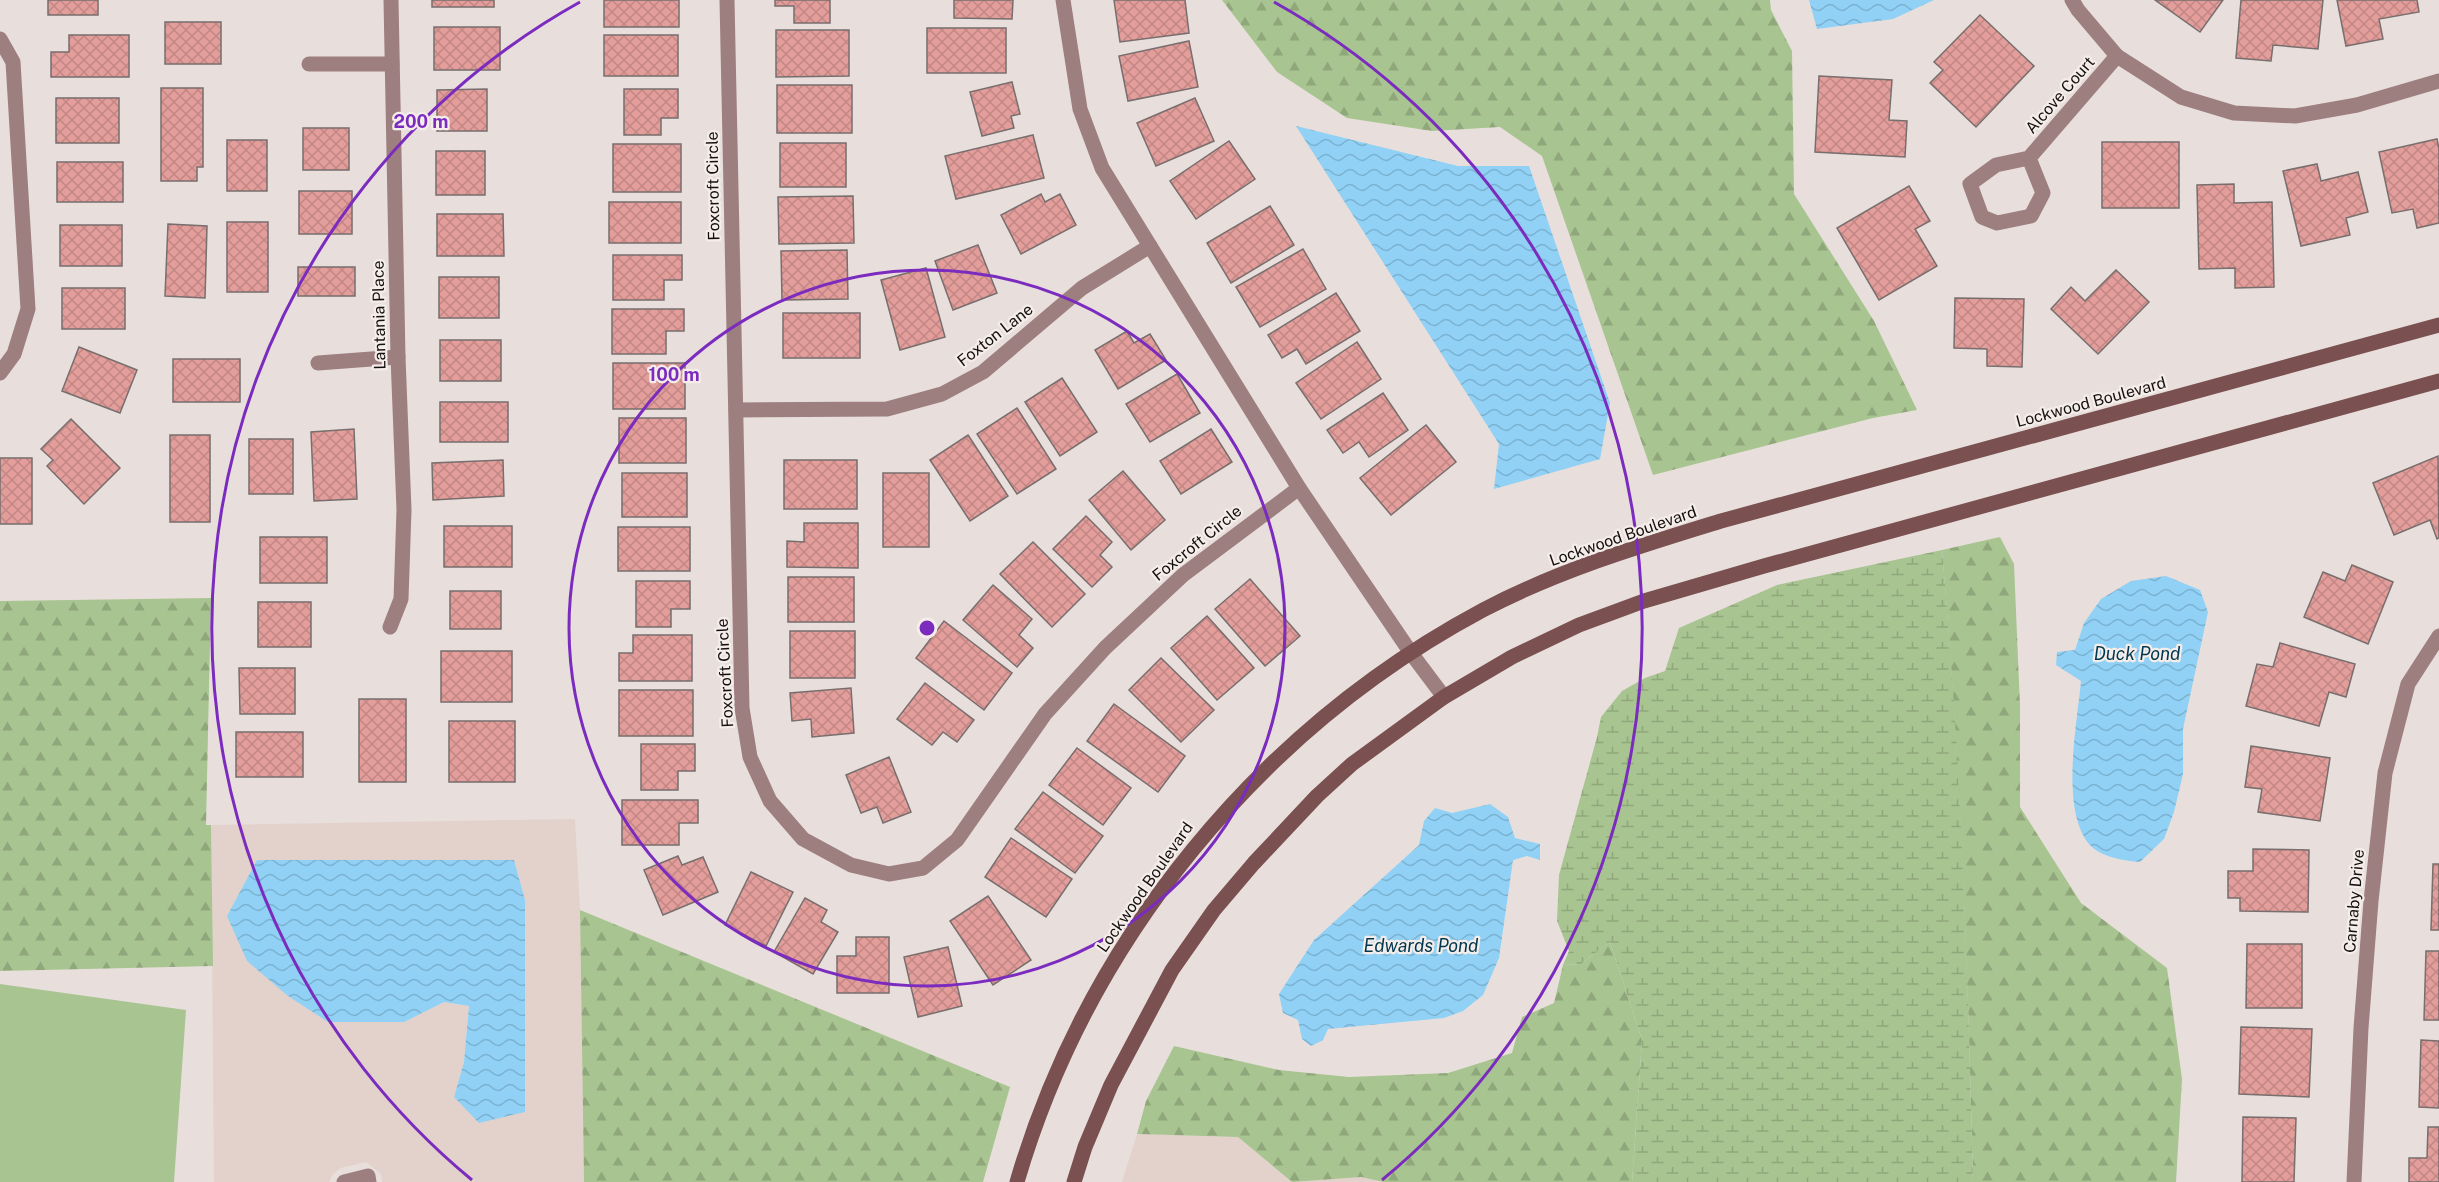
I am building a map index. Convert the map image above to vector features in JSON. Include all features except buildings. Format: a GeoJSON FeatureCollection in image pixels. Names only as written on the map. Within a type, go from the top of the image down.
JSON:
{"type":"FeatureCollection","features":[{"type":"Feature","properties":{"kind":"main road","name":"Lockwood Boulevard"},"geometry":{"type":"LineString","coordinates":[[1017,1182],[1065,1052],[1086,1010],[1122,947],[1181,864],[1208,829],[1305,732],[1358,690],[1412,653],[1484,610],[1561,574],[1611,555],[1721,521],[2439,325]]}},
{"type":"Feature","properties":{"kind":"main road"},"geometry":{"type":"LineString","coordinates":[[1074,1182],[1085,1147],[1111,1084],[1172,970],[1214,910],[1254,863],[1317,796],[1352,764],[1444,697],[1512,657],[1569,630],[1644,601],[2439,381]]}},
{"type":"Feature","properties":{"kind":"street","name":"Lantania Place"},"geometry":{"type":"LineString","coordinates":[[390,627],[401,599],[404,510],[398,357],[392,0]]}},
{"type":"Feature","properties":{"kind":"street","name":"Foxcroft Circle"},"geometry":{"type":"LineString","coordinates":[[727,0],[742,708],[750,757],[770,801],[803,839],[850,865],[889,874],[923,868],[957,840],[1045,714],[1105,648],[1183,575],[1245,526],[1299,488]]}},
{"type":"Feature","properties":{"kind":"street"},"geometry":{"type":"LineString","coordinates":[[1063,0],[1080,109],[1102,168],[1299,488],[1444,697]]}},
{"type":"Feature","properties":{"kind":"street"},"geometry":{"type":"LineString","coordinates":[[2072,0],[2117,56],[2181,97],[2234,113],[2295,116],[2357,105],[2439,81]]}},
{"type":"Feature","properties":{"kind":"street"},"geometry":{"type":"LineString","coordinates":[[0,39],[13,62],[28,309],[14,354],[0,373]]}},
{"type":"Feature","properties":{"kind":"street","name":"Alcove Court"},"geometry":{"type":"LineString","coordinates":[[2029,158],[2043,193],[2031,216],[1997,223],[1982,217],[1970,184],[1996,165],[2029,158],[2117,56]]}},
{"type":"Feature","properties":{"kind":"street"},"geometry":{"type":"LineString","coordinates":[[309,64],[392,64]]}},
{"type":"Feature","properties":{"kind":"street","name":"Foxton Lane"},"geometry":{"type":"LineString","coordinates":[[736,410],[887,409],[942,394],[983,372],[1082,288],[1150,246]]}},
{"type":"Feature","properties":{"kind":"street"},"geometry":{"type":"LineString","coordinates":[[318,363],[398,357]]}},
{"type":"Feature","properties":{"kind":"street","name":"Carnaby Drive"},"geometry":{"type":"LineString","coordinates":[[2354,1182],[2361,1028],[2371,901],[2385,773],[2408,684],[2439,636]]}},
{"type":"Feature","properties":{"kind":"street"},"geometry":{"type":"LineString","coordinates":[[344,1182],[368,1176],[369,1182]]}},
{"type":"Feature","properties":{"kind":"shaded area"},"geometry":{"type":"Polygon","coordinates":[[[575,819],[580,910],[584,1182],[382,1182],[381,1174],[366,1162],[341,1168],[333,1174],[329,1182],[214,1182],[211,825],[575,819]],[[257,860],[227,916],[404,1022],[444,1002],[469,1006],[464,1062],[454,1097],[525,1112],[525,900],[514,860],[257,860]]]}},
{"type":"Feature","properties":{"kind":"shaded area"},"geometry":{"type":"Polygon","coordinates":[[[1137,1134],[1238,1137],[1292,1182],[1122,1182],[1137,1134]]]}},
{"type":"Feature","properties":{"kind":"shaded area"},"geometry":{"type":"Polygon","coordinates":[[[1361,1177],[1384,1182],[1292,1182],[1361,1177]]]}},
{"type":"Feature","properties":{"kind":"green space"},"geometry":{"type":"Polygon","coordinates":[[[1222,0],[1770,0],[1771,10],[1792,51],[1794,194],[1874,321],[1917,410],[1873,418],[1653,475],[1542,156],[1500,127],[1432,131],[1347,118],[1277,72],[1222,0]]]}},
{"type":"Feature","properties":{"kind":"green space"},"geometry":{"type":"Polygon","coordinates":[[[2000,537],[2014,564],[2020,706],[2020,807],[2081,903],[2167,968],[2182,1079],[2176,1182],[1973,1182],[1962,866],[1954,708],[1942,550],[2000,537]]]}},
{"type":"Feature","properties":{"kind":"green space"},"geometry":{"type":"Polygon","coordinates":[[[1942,550],[1963,866],[1973,1182],[1632,1182],[1642,1040],[1610,942],[1581,964],[1563,965],[1569,951],[1557,921],[1559,875],[1601,717],[1622,691],[1645,678],[1665,671],[1679,628],[1777,585],[1942,550]]]}},
{"type":"Feature","properties":{"kind":"green space"},"geometry":{"type":"Polygon","coordinates":[[[211,598],[206,825],[211,825],[213,966],[0,971],[0,601],[211,598]]]}},
{"type":"Feature","properties":{"kind":"green space"},"geometry":{"type":"Polygon","coordinates":[[[580,910],[1010,1087],[983,1182],[584,1182],[580,910]]]}},
{"type":"Feature","properties":{"kind":"green space"},"geometry":{"type":"Polygon","coordinates":[[[1610,942],[1642,1040],[1632,1182],[1384,1182],[1361,1177],[1292,1182],[1238,1137],[1137,1134],[1146,1101],[1174,1046],[1279,1070],[1349,1077],[1448,1073],[1512,1053],[1522,1017],[1554,1003],[1563,965],[1581,964],[1610,942]]]}},
{"type":"Feature","properties":{"kind":"green space"},"geometry":{"type":"Polygon","coordinates":[[[0,984],[186,1010],[174,1182],[0,1182],[0,984]]]}},
{"type":"Feature","properties":{"kind":"water"},"geometry":{"type":"Polygon","coordinates":[[[1809,0],[1934,0],[1893,19],[1817,29],[1809,0]]]}},
{"type":"Feature","properties":{"kind":"water"},"geometry":{"type":"Polygon","coordinates":[[[1296,126],[1458,166],[1529,166],[1610,403],[1600,459],[1494,489],[1499,444],[1296,126]]]}},
{"type":"Feature","properties":{"kind":"water","name":"Duck Pond"},"geometry":{"type":"Polygon","coordinates":[[[2166,576],[2200,590],[2208,612],[2183,729],[2183,774],[2174,812],[2164,839],[2140,862],[2113,858],[2100,852],[2089,844],[2080,829],[2075,810],[2073,766],[2081,681],[2056,665],[2057,652],[2075,650],[2084,623],[2101,599],[2131,581],[2166,576]]]}},
{"type":"Feature","properties":{"kind":"water","name":"Edwards Pond"},"geometry":{"type":"Polygon","coordinates":[[[1490,804],[1508,817],[1515,838],[1540,844],[1540,860],[1527,856],[1513,860],[1499,958],[1483,995],[1463,1011],[1444,1018],[1328,1029],[1323,1040],[1311,1046],[1302,1039],[1298,1020],[1283,1013],[1279,994],[1314,940],[1419,845],[1424,821],[1435,808],[1452,813],[1490,804]]]}},
{"type":"Feature","properties":{"kind":"water"},"geometry":{"type":"Polygon","coordinates":[[[257,860],[514,860],[525,900],[525,1112],[479,1123],[454,1097],[464,1062],[469,1006],[444,1002],[404,1022],[328,1022],[288,996],[247,961],[227,916],[257,860]]]}}]}
